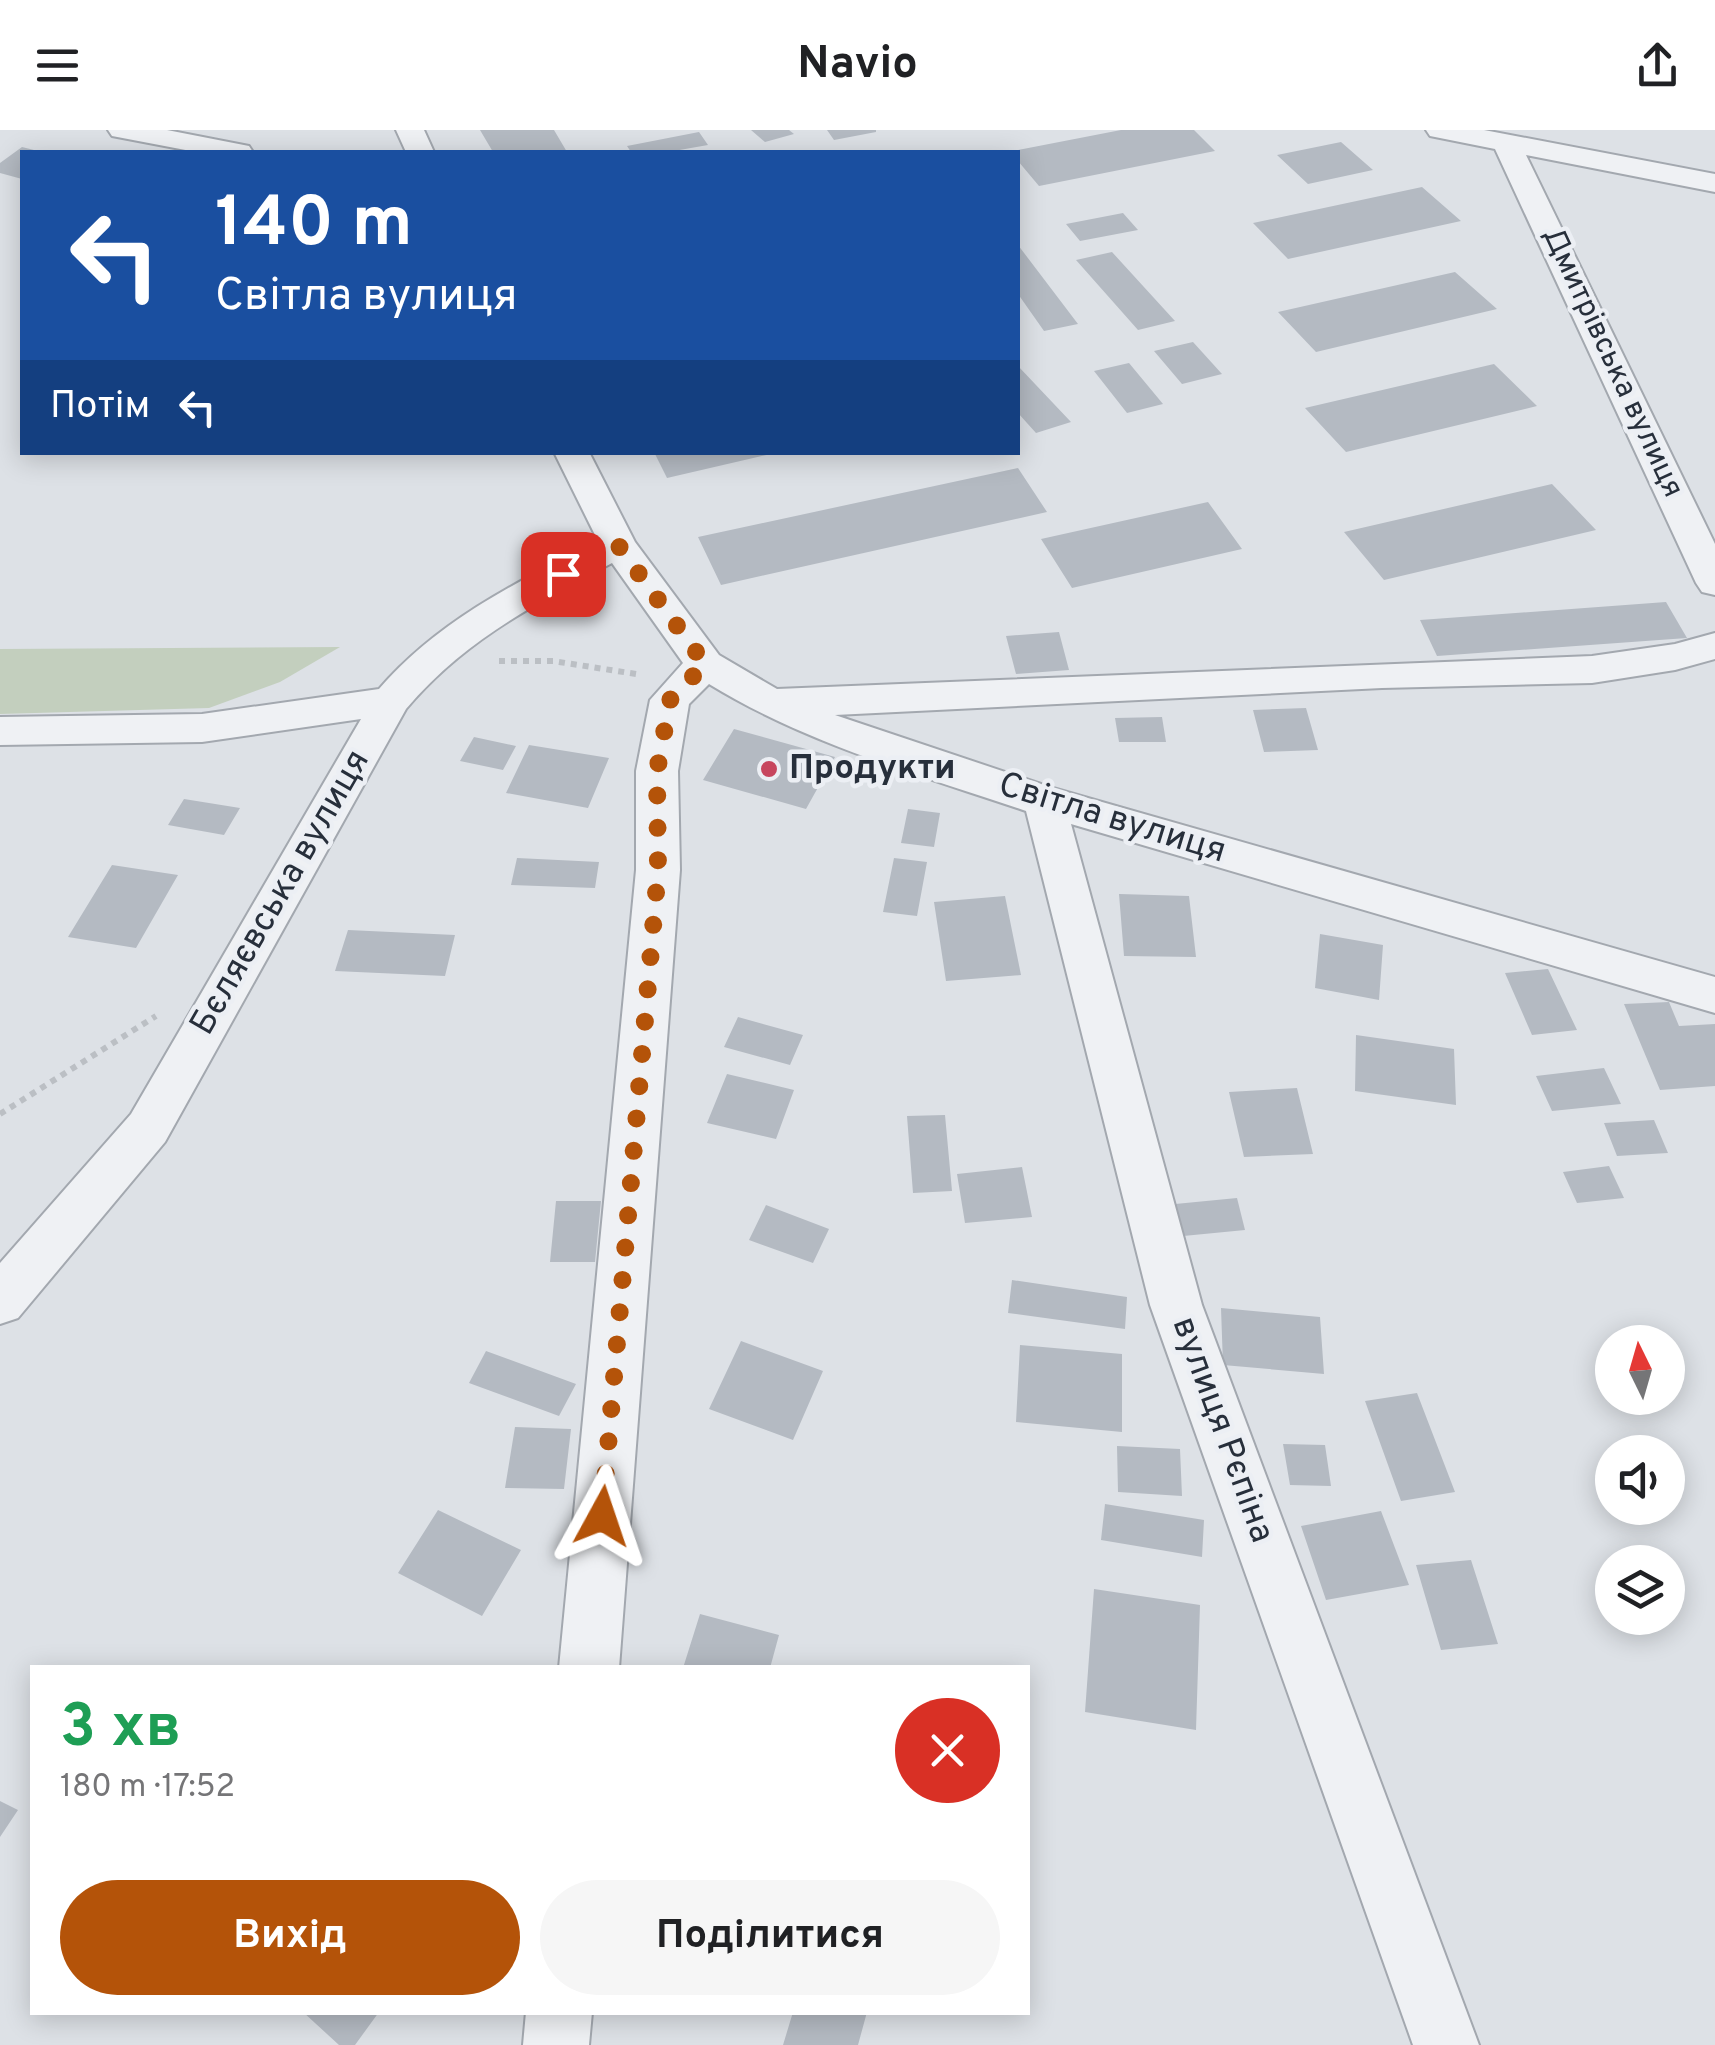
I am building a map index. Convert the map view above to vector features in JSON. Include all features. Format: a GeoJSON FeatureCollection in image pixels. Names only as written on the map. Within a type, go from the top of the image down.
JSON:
{"type":"FeatureCollection","features":[{"type":"Feature","properties":{"kind":"street"},"geometry":{"type":"LineString","coordinates":[[122,130],[229,150]]}},
{"type":"Feature","properties":{"kind":"street"},"geometry":{"type":"LineString","coordinates":[[1440,130],[1715,183]]}},
{"type":"Feature","properties":{"kind":"street","name":"Дмитрівська вулиця"},"geometry":{"type":"LineString","coordinates":[[1506,144],[1715,584]]}},
{"type":"Feature","properties":{"kind":"street","name":"Світла вулиця"},"geometry":{"type":"LineString","coordinates":[[573,455],[618,545],[694,674],[764,699],[836,732],[1044,800],[1715,995]]}},
{"type":"Feature","properties":{"kind":"street","name":"Бєляєвська вулиця"},"geometry":{"type":"LineString","coordinates":[[0,1301],[148,1128],[400,690],[425,661],[508,603],[618,545]]}},
{"type":"Feature","properties":{"kind":"street"},"geometry":{"type":"LineString","coordinates":[[764,699],[893,701],[1385,675],[1584,670],[1674,659],[1715,646]]}},
{"type":"Feature","properties":{"kind":"street"},"geometry":{"type":"LineString","coordinates":[[589,1665],[658,870],[657,771],[670,700],[694,674]]}},
{"type":"Feature","properties":{"kind":"street"},"geometry":{"type":"LineString","coordinates":[[0,730],[202,728],[400,690]]}},
{"type":"Feature","properties":{"kind":"street","name":"вулиця Рєпіна"},"geometry":{"type":"LineString","coordinates":[[1044,800],[1176,1305],[1446,2045]]}},
{"type":"Feature","properties":{"kind":"street"},"geometry":{"type":"LineString","coordinates":[[556,2045],[559,2015]]}},
{"type":"Feature","properties":{"kind":"path"},"geometry":{"type":"LineString","coordinates":[[400,690],[458,666],[524,660],[694,674]]}},
{"type":"Feature","properties":{"kind":"path"},"geometry":{"type":"LineString","coordinates":[[0,1114],[159,1014]]}},
{"type":"Feature","properties":{"kind":"green space"},"geometry":{"type":"Polygon","coordinates":[[[340,647],[280,682],[209,708],[0,714],[0,649],[340,647]]]}},
{"type":"Feature","properties":{"kind":"building"},"geometry":{"type":"Polygon","coordinates":[[[480,130],[554,130],[566,150],[492,150],[480,130]]]}},
{"type":"Feature","properties":{"kind":"building"},"geometry":{"type":"Polygon","coordinates":[[[751,130],[789,130],[794,134],[765,142],[751,130]]]}},
{"type":"Feature","properties":{"kind":"building"},"geometry":{"type":"Polygon","coordinates":[[[827,130],[876,130],[876,132],[834,140],[827,130]]]}},
{"type":"Feature","properties":{"kind":"building"},"geometry":{"type":"Polygon","coordinates":[[[1121,130],[1194,130],[1215,151],[1039,186],[1020,163],[1018,150],[1121,130]]]}},
{"type":"Feature","properties":{"kind":"building"},"geometry":{"type":"Polygon","coordinates":[[[699,132],[708,145],[679,150],[630,150],[627,146],[699,132]]]}},
{"type":"Feature","properties":{"kind":"building"},"geometry":{"type":"Polygon","coordinates":[[[1341,142],[1373,170],[1308,184],[1277,155],[1341,142]]]}},
{"type":"Feature","properties":{"kind":"building"},"geometry":{"type":"Polygon","coordinates":[[[22,147],[34,150],[20,150],[20,178],[0,173],[0,163],[22,147]]]}},
{"type":"Feature","properties":{"kind":"building"},"geometry":{"type":"Polygon","coordinates":[[[1422,187],[1461,221],[1288,259],[1253,223],[1422,187]]]}},
{"type":"Feature","properties":{"kind":"building"},"geometry":{"type":"Polygon","coordinates":[[[1123,213],[1138,230],[1080,241],[1066,224],[1123,213]]]}},
{"type":"Feature","properties":{"kind":"building"},"geometry":{"type":"Polygon","coordinates":[[[1020,248],[1078,324],[1044,331],[1020,297],[1020,248]]]}},
{"type":"Feature","properties":{"kind":"building"},"geometry":{"type":"Polygon","coordinates":[[[1112,252],[1175,321],[1138,330],[1076,260],[1112,252]]]}},
{"type":"Feature","properties":{"kind":"building"},"geometry":{"type":"Polygon","coordinates":[[[1455,272],[1497,309],[1316,352],[1278,312],[1455,272]]]}},
{"type":"Feature","properties":{"kind":"building"},"geometry":{"type":"Polygon","coordinates":[[[1193,342],[1222,374],[1182,384],[1154,351],[1193,342]]]}},
{"type":"Feature","properties":{"kind":"building"},"geometry":{"type":"Polygon","coordinates":[[[1129,363],[1163,404],[1127,413],[1094,371],[1129,363]]]}},
{"type":"Feature","properties":{"kind":"building"},"geometry":{"type":"Polygon","coordinates":[[[1494,364],[1537,406],[1346,452],[1305,408],[1494,364]]]}},
{"type":"Feature","properties":{"kind":"building"},"geometry":{"type":"Polygon","coordinates":[[[1020,368],[1071,422],[1036,433],[1020,415],[1020,368]]]}},
{"type":"Feature","properties":{"kind":"building"},"geometry":{"type":"Polygon","coordinates":[[[656,455],[767,455],[667,478],[656,455]]]}},
{"type":"Feature","properties":{"kind":"building"},"geometry":{"type":"Polygon","coordinates":[[[1018,468],[1047,512],[721,585],[698,537],[1018,468]]]}},
{"type":"Feature","properties":{"kind":"building"},"geometry":{"type":"Polygon","coordinates":[[[1552,484],[1596,530],[1384,580],[1344,532],[1552,484]]]}},
{"type":"Feature","properties":{"kind":"building"},"geometry":{"type":"Polygon","coordinates":[[[1208,502],[1242,549],[1072,588],[1041,539],[1208,502]]]}},
{"type":"Feature","properties":{"kind":"building"},"geometry":{"type":"Polygon","coordinates":[[[1666,602],[1687,638],[1437,656],[1420,620],[1666,602]]]}},
{"type":"Feature","properties":{"kind":"building"},"geometry":{"type":"Polygon","coordinates":[[[1059,632],[1069,670],[1016,674],[1006,636],[1059,632]]]}},
{"type":"Feature","properties":{"kind":"building"},"geometry":{"type":"Polygon","coordinates":[[[1306,708],[1318,750],[1264,752],[1253,710],[1306,708]]]}},
{"type":"Feature","properties":{"kind":"building"},"geometry":{"type":"Polygon","coordinates":[[[1162,717],[1166,742],[1119,742],[1115,718],[1162,717]]]}},
{"type":"Feature","properties":{"kind":"building","name":"Продукти"},"geometry":{"type":"Polygon","coordinates":[[[734,729],[835,757],[806,809],[703,780],[734,729]]]}},
{"type":"Feature","properties":{"kind":"building"},"geometry":{"type":"Polygon","coordinates":[[[474,737],[516,746],[503,770],[460,761],[474,737]]]}},
{"type":"Feature","properties":{"kind":"building"},"geometry":{"type":"Polygon","coordinates":[[[529,745],[609,758],[588,808],[506,793],[529,745]]]}},
{"type":"Feature","properties":{"kind":"building"},"geometry":{"type":"Polygon","coordinates":[[[184,799],[240,808],[224,835],[168,825],[184,799]]]}},
{"type":"Feature","properties":{"kind":"building"},"geometry":{"type":"Polygon","coordinates":[[[908,809],[940,813],[934,847],[901,843],[908,809]]]}},
{"type":"Feature","properties":{"kind":"building"},"geometry":{"type":"Polygon","coordinates":[[[517,858],[599,862],[595,888],[511,885],[517,858]]]}},
{"type":"Feature","properties":{"kind":"building"},"geometry":{"type":"Polygon","coordinates":[[[894,858],[927,862],[917,916],[883,912],[894,858]]]}},
{"type":"Feature","properties":{"kind":"building"},"geometry":{"type":"Polygon","coordinates":[[[112,865],[178,875],[136,948],[68,937],[112,865]]]}},
{"type":"Feature","properties":{"kind":"building"},"geometry":{"type":"Polygon","coordinates":[[[1119,894],[1189,896],[1196,957],[1124,956],[1119,894]]]}},
{"type":"Feature","properties":{"kind":"building"},"geometry":{"type":"Polygon","coordinates":[[[1005,896],[1021,975],[946,981],[934,902],[1005,896]]]}},
{"type":"Feature","properties":{"kind":"building"},"geometry":{"type":"Polygon","coordinates":[[[348,930],[455,935],[445,976],[335,971],[348,930]]]}},
{"type":"Feature","properties":{"kind":"building"},"geometry":{"type":"Polygon","coordinates":[[[1320,934],[1383,945],[1379,1000],[1315,988],[1320,934]]]}},
{"type":"Feature","properties":{"kind":"building"},"geometry":{"type":"Polygon","coordinates":[[[1548,969],[1577,1030],[1532,1035],[1505,973],[1548,969]]]}},
{"type":"Feature","properties":{"kind":"building"},"geometry":{"type":"Polygon","coordinates":[[[1669,1002],[1679,1026],[1715,1024],[1715,1086],[1660,1090],[1624,1004],[1669,1002]]]}},
{"type":"Feature","properties":{"kind":"building"},"geometry":{"type":"Polygon","coordinates":[[[738,1017],[803,1035],[790,1065],[724,1047],[738,1017]]]}},
{"type":"Feature","properties":{"kind":"building"},"geometry":{"type":"Polygon","coordinates":[[[1356,1035],[1454,1049],[1456,1105],[1355,1091],[1356,1035]]]}},
{"type":"Feature","properties":{"kind":"building"},"geometry":{"type":"Polygon","coordinates":[[[1604,1068],[1621,1104],[1552,1111],[1536,1076],[1604,1068]]]}},
{"type":"Feature","properties":{"kind":"building"},"geometry":{"type":"Polygon","coordinates":[[[727,1074],[794,1090],[776,1139],[707,1123],[727,1074]]]}},
{"type":"Feature","properties":{"kind":"building"},"geometry":{"type":"Polygon","coordinates":[[[1297,1088],[1313,1154],[1244,1157],[1229,1092],[1297,1088]]]}},
{"type":"Feature","properties":{"kind":"building"},"geometry":{"type":"Polygon","coordinates":[[[945,1115],[952,1191],[913,1193],[907,1116],[945,1115]]]}},
{"type":"Feature","properties":{"kind":"building"},"geometry":{"type":"Polygon","coordinates":[[[1654,1120],[1668,1153],[1617,1156],[1604,1123],[1654,1120]]]}},
{"type":"Feature","properties":{"kind":"building"},"geometry":{"type":"Polygon","coordinates":[[[1609,1166],[1624,1198],[1577,1203],[1563,1172],[1609,1166]]]}},
{"type":"Feature","properties":{"kind":"building"},"geometry":{"type":"Polygon","coordinates":[[[1022,1167],[1032,1217],[965,1223],[957,1174],[1022,1167]]]}},
{"type":"Feature","properties":{"kind":"building"},"geometry":{"type":"Polygon","coordinates":[[[1237,1198],[1245,1230],[1173,1237],[1165,1205],[1237,1198]]]}},
{"type":"Feature","properties":{"kind":"building"},"geometry":{"type":"Polygon","coordinates":[[[556,1201],[601,1201],[595,1262],[550,1262],[556,1201]]]}},
{"type":"Feature","properties":{"kind":"building"},"geometry":{"type":"Polygon","coordinates":[[[766,1205],[829,1229],[813,1263],[749,1240],[766,1205]]]}},
{"type":"Feature","properties":{"kind":"building"},"geometry":{"type":"Polygon","coordinates":[[[1012,1280],[1127,1297],[1125,1329],[1008,1313],[1012,1280]]]}},
{"type":"Feature","properties":{"kind":"building"},"geometry":{"type":"Polygon","coordinates":[[[1221,1308],[1320,1317],[1324,1374],[1223,1365],[1221,1308]]]}},
{"type":"Feature","properties":{"kind":"building"},"geometry":{"type":"Polygon","coordinates":[[[741,1341],[823,1371],[793,1440],[709,1409],[741,1341]]]}},
{"type":"Feature","properties":{"kind":"building"},"geometry":{"type":"Polygon","coordinates":[[[1020,1345],[1122,1354],[1122,1432],[1016,1422],[1020,1345]]]}},
{"type":"Feature","properties":{"kind":"building"},"geometry":{"type":"Polygon","coordinates":[[[486,1351],[576,1384],[559,1416],[469,1383],[486,1351]]]}},
{"type":"Feature","properties":{"kind":"building"},"geometry":{"type":"Polygon","coordinates":[[[1417,1393],[1455,1492],[1401,1501],[1365,1401],[1417,1393]]]}},
{"type":"Feature","properties":{"kind":"building"},"geometry":{"type":"Polygon","coordinates":[[[515,1427],[571,1429],[564,1489],[505,1488],[515,1427]]]}},
{"type":"Feature","properties":{"kind":"building"},"geometry":{"type":"Polygon","coordinates":[[[1283,1444],[1325,1445],[1331,1486],[1290,1485],[1283,1444]]]}},
{"type":"Feature","properties":{"kind":"building"},"geometry":{"type":"Polygon","coordinates":[[[1117,1446],[1180,1449],[1182,1496],[1118,1492],[1117,1446]]]}},
{"type":"Feature","properties":{"kind":"building"},"geometry":{"type":"Polygon","coordinates":[[[1105,1504],[1204,1520],[1202,1557],[1101,1540],[1105,1504]]]}},
{"type":"Feature","properties":{"kind":"building"},"geometry":{"type":"Polygon","coordinates":[[[438,1510],[521,1550],[482,1616],[398,1573],[438,1510]]]}},
{"type":"Feature","properties":{"kind":"building"},"geometry":{"type":"Polygon","coordinates":[[[1381,1511],[1409,1585],[1326,1600],[1301,1526],[1381,1511]]]}},
{"type":"Feature","properties":{"kind":"building"},"geometry":{"type":"Polygon","coordinates":[[[1471,1560],[1498,1644],[1441,1650],[1416,1565],[1471,1560]]]}},
{"type":"Feature","properties":{"kind":"building"},"geometry":{"type":"Polygon","coordinates":[[[1094,1589],[1200,1605],[1196,1730],[1085,1712],[1094,1589]]]}},
{"type":"Feature","properties":{"kind":"building"},"geometry":{"type":"Polygon","coordinates":[[[700,1614],[779,1635],[771,1665],[684,1665],[700,1614]]]}},
{"type":"Feature","properties":{"kind":"building"},"geometry":{"type":"Polygon","coordinates":[[[0,1801],[18,1810],[0,1837],[0,1801]]]}},
{"type":"Feature","properties":{"kind":"building"},"geometry":{"type":"Polygon","coordinates":[[[306,2015],[377,2015],[355,2045],[339,2045],[306,2015]]]}},
{"type":"Feature","properties":{"kind":"building"},"geometry":{"type":"Polygon","coordinates":[[[792,2015],[866,2015],[858,2045],[783,2045],[792,2015]]]}},
{"type":"Feature","properties":{"kind":"place","name":"Продукти"},"geometry":{"type":"Point","coordinates":[769,769]}},
{"type":"Feature","properties":{"kind":"route"},"geometry":{"type":"LineString","coordinates":[[563,574],[618,545],[705,664],[670,700],[657,771],[658,870],[602,1516]]}}]}
